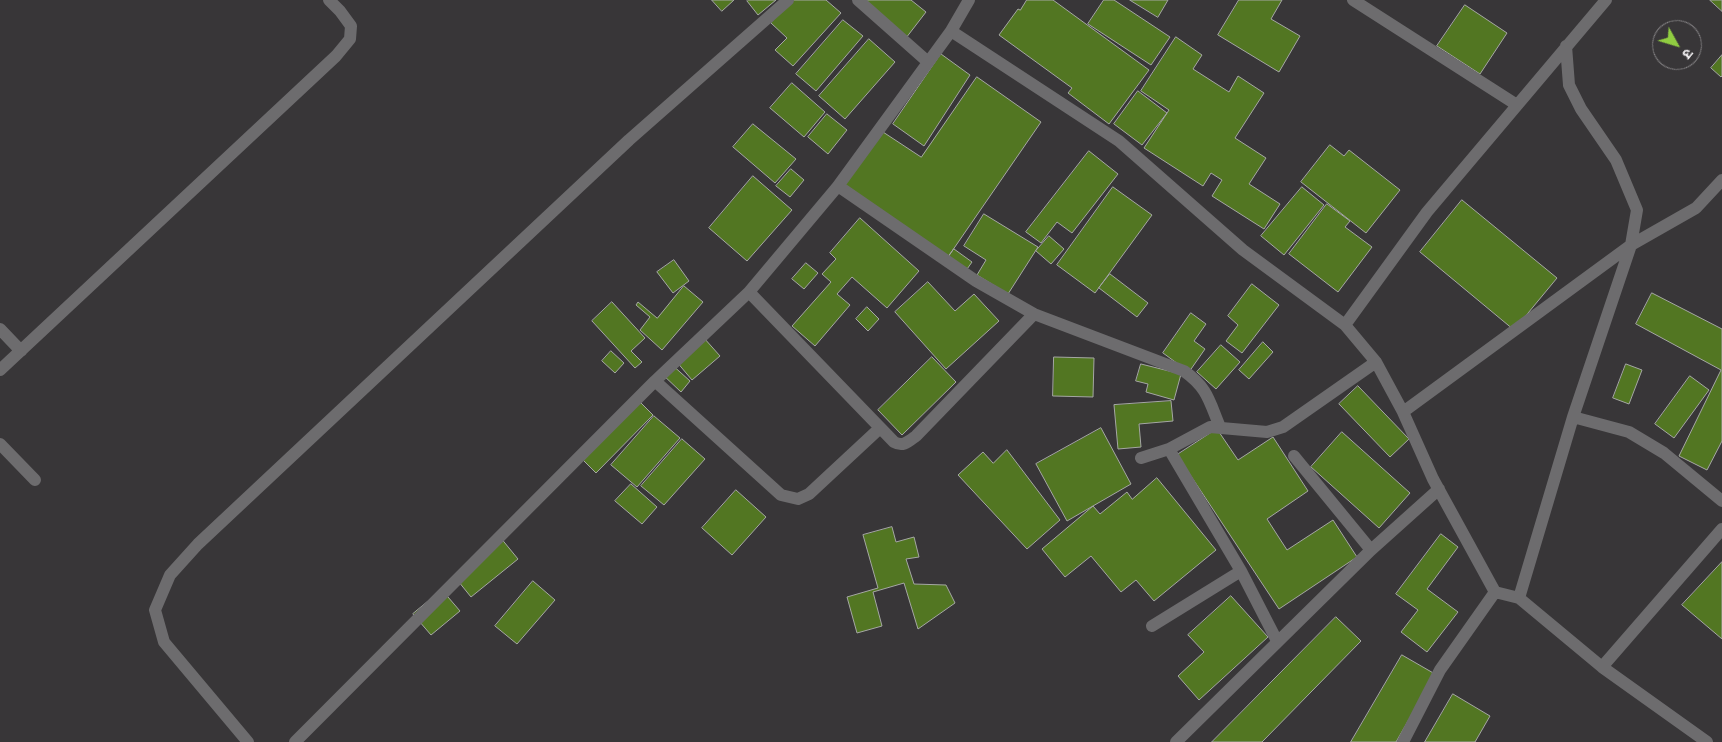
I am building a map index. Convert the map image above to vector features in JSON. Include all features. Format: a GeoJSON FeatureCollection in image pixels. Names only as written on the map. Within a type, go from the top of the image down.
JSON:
{"type":"FeatureCollection","features":[{"type":"Feature","properties":{"kind":"street"},"geometry":{"type":"LineString","coordinates":[[0,370],[336,56],[350,39],[351,26],[329,0]]}},
{"type":"Feature","properties":{"kind":"street"},"geometry":{"type":"LineString","coordinates":[[248,742],[164,642],[155,610],[170,574],[198,544],[629,140],[788,0]]}},
{"type":"Feature","properties":{"kind":"street"},"geometry":{"type":"LineString","coordinates":[[858,0],[928,62]]}},
{"type":"Feature","properties":{"kind":"street"},"geometry":{"type":"LineString","coordinates":[[295,742],[655,381],[749,292],[838,186],[951,31],[969,0]]}},
{"type":"Feature","properties":{"kind":"street"},"geometry":{"type":"LineString","coordinates":[[1354,0],[1517,105]]}},
{"type":"Feature","properties":{"kind":"street"},"geometry":{"type":"LineString","coordinates":[[1345,325],[1427,212],[1606,0]]}},
{"type":"Feature","properties":{"kind":"street"},"geometry":{"type":"LineString","coordinates":[[951,31],[1119,142],[1243,250],[1345,325],[1376,362],[1403,412],[1439,489],[1495,592],[1519,598],[1602,667],[1707,742]]}},
{"type":"Feature","properties":{"kind":"street"},"geometry":{"type":"LineString","coordinates":[[1519,598],[1573,417],[1631,245],[1637,210],[1616,160],[1581,110],[1569,85],[1566,46]]}},
{"type":"Feature","properties":{"kind":"street"},"geometry":{"type":"LineString","coordinates":[[1403,412],[1631,245],[1654,234],[1696,208],[1722,180]]}},
{"type":"Feature","properties":{"kind":"street"},"geometry":{"type":"LineString","coordinates":[[838,186],[976,281],[1034,314],[1184,371],[1205,390],[1220,427]]}},
{"type":"Feature","properties":{"kind":"street"},"geometry":{"type":"LineString","coordinates":[[749,292],[880,428],[899,445],[916,436],[1034,314]]}},
{"type":"Feature","properties":{"kind":"street"},"geometry":{"type":"LineString","coordinates":[[0,329],[21,351]]}},
{"type":"Feature","properties":{"kind":"street"},"geometry":{"type":"LineString","coordinates":[[1141,458],[1169,449],[1210,427],[1267,432],[1283,427],[1376,362]]}},
{"type":"Feature","properties":{"kind":"street"},"geometry":{"type":"LineString","coordinates":[[655,381],[781,495],[798,499],[809,494],[880,428]]}},
{"type":"Feature","properties":{"kind":"street"},"geometry":{"type":"LineString","coordinates":[[1573,417],[1629,432],[1664,453],[1722,500]]}},
{"type":"Feature","properties":{"kind":"street"},"geometry":{"type":"LineString","coordinates":[[0,444],[35,480]]}},
{"type":"Feature","properties":{"kind":"street"},"geometry":{"type":"LineString","coordinates":[[1169,449],[1241,571],[1277,641]]}},
{"type":"Feature","properties":{"kind":"street"},"geometry":{"type":"LineString","coordinates":[[1294,456],[1371,550]]}},
{"type":"Feature","properties":{"kind":"street"},"geometry":{"type":"LineString","coordinates":[[1176,742],[1371,550],[1439,489]]}},
{"type":"Feature","properties":{"kind":"street"},"geometry":{"type":"LineString","coordinates":[[1602,667],[1722,529]]}},
{"type":"Feature","properties":{"kind":"street"},"geometry":{"type":"LineString","coordinates":[[1152,626],[1241,571]]}},
{"type":"Feature","properties":{"kind":"street"},"geometry":{"type":"LineString","coordinates":[[1403,742],[1440,670],[1495,592]]}},
{"type":"Feature","properties":{"kind":"building"},"geometry":{"type":"Polygon","coordinates":[[[712,0],[734,0],[722,11],[712,0]]]}},
{"type":"Feature","properties":{"kind":"building"},"geometry":{"type":"Polygon","coordinates":[[[748,0],[776,0],[758,15],[748,0]]]}},
{"type":"Feature","properties":{"kind":"building"},"geometry":{"type":"Polygon","coordinates":[[[792,0],[826,0],[841,13],[793,66],[775,50],[787,38],[771,23],[792,0]]]}},
{"type":"Feature","properties":{"kind":"building"},"geometry":{"type":"Polygon","coordinates":[[[860,0],[911,0],[926,12],[906,38],[860,0]]]}},
{"type":"Feature","properties":{"kind":"building"},"geometry":{"type":"Polygon","coordinates":[[[1027,0],[1053,0],[1149,70],[1109,124],[1068,93],[1072,88],[999,35],[1027,0]]]}},
{"type":"Feature","properties":{"kind":"building"},"geometry":{"type":"Polygon","coordinates":[[[1104,0],[1114,0],[1170,37],[1151,65],[1088,24],[1104,0]]]}},
{"type":"Feature","properties":{"kind":"building"},"geometry":{"type":"Polygon","coordinates":[[[1130,0],[1168,0],[1158,17],[1130,0]]]}},
{"type":"Feature","properties":{"kind":"building"},"geometry":{"type":"Polygon","coordinates":[[[1239,0],[1282,0],[1271,19],[1300,36],[1279,72],[1218,35],[1239,0]]]}},
{"type":"Feature","properties":{"kind":"building"},"geometry":{"type":"Polygon","coordinates":[[[1710,0],[1722,0],[1722,11],[1710,0]]]}},
{"type":"Feature","properties":{"kind":"building"},"geometry":{"type":"Polygon","coordinates":[[[1465,5],[1507,33],[1480,74],[1437,46],[1465,5]]]}},
{"type":"Feature","properties":{"kind":"building"},"geometry":{"type":"Polygon","coordinates":[[[843,20],[863,36],[816,91],[796,74],[843,20]]]}},
{"type":"Feature","properties":{"kind":"building"},"geometry":{"type":"Polygon","coordinates":[[[1176,37],[1202,55],[1193,69],[1229,92],[1238,76],[1264,93],[1235,138],[1266,158],[1249,184],[1280,204],[1264,229],[1212,196],[1222,180],[1211,173],[1203,186],[1144,148],[1169,110],[1141,91],[1176,37]]]}},
{"type":"Feature","properties":{"kind":"building"},"geometry":{"type":"Polygon","coordinates":[[[869,39],[895,62],[845,119],[819,96],[869,39]]]}},
{"type":"Feature","properties":{"kind":"building"},"geometry":{"type":"Polygon","coordinates":[[[941,54],[970,75],[924,146],[893,124],[941,54]]]}},
{"type":"Feature","properties":{"kind":"building"},"geometry":{"type":"Polygon","coordinates":[[[1722,55],[1722,76],[1721,77],[1711,68],[1722,55]]]}},
{"type":"Feature","properties":{"kind":"building"},"geometry":{"type":"Polygon","coordinates":[[[977,77],[1041,122],[948,257],[844,184],[883,132],[921,157],[977,77]]]}},
{"type":"Feature","properties":{"kind":"building"},"geometry":{"type":"Polygon","coordinates":[[[792,83],[825,112],[804,137],[770,108],[792,83]]]}},
{"type":"Feature","properties":{"kind":"building"},"geometry":{"type":"Polygon","coordinates":[[[1138,91],[1167,113],[1142,145],[1114,124],[1138,91]]]}},
{"type":"Feature","properties":{"kind":"building"},"geometry":{"type":"Polygon","coordinates":[[[827,114],[847,130],[828,154],[808,137],[827,114]]]}},
{"type":"Feature","properties":{"kind":"building"},"geometry":{"type":"Polygon","coordinates":[[[753,124],[796,159],[775,183],[733,147],[753,124]]]}},
{"type":"Feature","properties":{"kind":"building"},"geometry":{"type":"Polygon","coordinates":[[[1330,145],[1344,156],[1349,150],[1400,190],[1366,233],[1301,182],[1330,145]]]}},
{"type":"Feature","properties":{"kind":"building"},"geometry":{"type":"Polygon","coordinates":[[[1089,151],[1118,174],[1072,233],[1057,222],[1041,243],[1026,232],[1089,151]]]}},
{"type":"Feature","properties":{"kind":"building"},"geometry":{"type":"Polygon","coordinates":[[[791,169],[804,180],[790,197],[776,186],[791,169]]]}},
{"type":"Feature","properties":{"kind":"building"},"geometry":{"type":"Polygon","coordinates":[[[753,176],[792,210],[747,261],[709,228],[753,176]]]}},
{"type":"Feature","properties":{"kind":"building"},"geometry":{"type":"Polygon","coordinates":[[[1113,187],[1152,215],[1095,293],[1057,265],[1113,187]]]}},
{"type":"Feature","properties":{"kind":"building"},"geometry":{"type":"Polygon","coordinates":[[[1302,187],[1324,205],[1284,255],[1261,236],[1302,187]]]}},
{"type":"Feature","properties":{"kind":"building"},"geometry":{"type":"Polygon","coordinates":[[[1462,200],[1557,278],[1514,330],[1420,252],[1462,200]]]}},
{"type":"Feature","properties":{"kind":"building"},"geometry":{"type":"Polygon","coordinates":[[[1327,204],[1350,221],[1345,227],[1372,247],[1338,292],[1289,254],[1327,204]]]}},
{"type":"Feature","properties":{"kind":"building"},"geometry":{"type":"Polygon","coordinates":[[[984,214],[1038,247],[1008,294],[977,275],[986,260],[964,246],[984,214]]]}},
{"type":"Feature","properties":{"kind":"building"},"geometry":{"type":"Polygon","coordinates":[[[860,218],[919,271],[887,308],[852,277],[837,294],[850,305],[815,346],[792,326],[831,282],[822,274],[836,259],[830,253],[860,218]]]}},
{"type":"Feature","properties":{"kind":"building"},"geometry":{"type":"Polygon","coordinates":[[[1049,236],[1064,249],[1051,264],[1036,251],[1049,236]]]}},
{"type":"Feature","properties":{"kind":"building"},"geometry":{"type":"Polygon","coordinates":[[[954,249],[972,262],[965,272],[947,259],[954,249]]]}},
{"type":"Feature","properties":{"kind":"building"},"geometry":{"type":"Polygon","coordinates":[[[674,260],[689,281],[673,293],[657,272],[674,260]]]}},
{"type":"Feature","properties":{"kind":"building"},"geometry":{"type":"Polygon","coordinates":[[[806,263],[818,273],[804,289],[792,279],[806,263]]]}},
{"type":"Feature","properties":{"kind":"building"},"geometry":{"type":"Polygon","coordinates":[[[1110,274],[1148,303],[1137,317],[1099,288],[1110,274]]]}},
{"type":"Feature","properties":{"kind":"building"},"geometry":{"type":"Polygon","coordinates":[[[928,282],[955,311],[974,294],[999,321],[946,369],[895,312],[928,282]]]}},
{"type":"Feature","properties":{"kind":"building"},"geometry":{"type":"Polygon","coordinates":[[[1252,284],[1279,305],[1242,353],[1226,341],[1238,325],[1228,316],[1252,284]]]}},
{"type":"Feature","properties":{"kind":"building"},"geometry":{"type":"Polygon","coordinates":[[[684,286],[703,302],[662,350],[640,330],[650,317],[636,305],[638,302],[657,318],[684,286]]]}},
{"type":"Feature","properties":{"kind":"building"},"geometry":{"type":"Polygon","coordinates":[[[1652,293],[1722,329],[1722,441],[1707,470],[1679,456],[1721,370],[1636,324],[1652,293]]]}},
{"type":"Feature","properties":{"kind":"building"},"geometry":{"type":"Polygon","coordinates":[[[612,302],[645,338],[631,351],[642,362],[635,368],[592,321],[612,302]]]}},
{"type":"Feature","properties":{"kind":"building"},"geometry":{"type":"Polygon","coordinates":[[[867,307],[879,319],[868,331],[856,319],[867,307]]]}},
{"type":"Feature","properties":{"kind":"building"},"geometry":{"type":"Polygon","coordinates":[[[1191,313],[1206,324],[1194,341],[1205,349],[1189,372],[1163,353],[1191,313]]]}},
{"type":"Feature","properties":{"kind":"building"},"geometry":{"type":"Polygon","coordinates":[[[704,338],[720,356],[692,380],[676,361],[704,338]]]}},
{"type":"Feature","properties":{"kind":"building"},"geometry":{"type":"Polygon","coordinates":[[[1263,342],[1273,352],[1249,379],[1239,370],[1263,342]]]}},
{"type":"Feature","properties":{"kind":"building"},"geometry":{"type":"Polygon","coordinates":[[[1221,345],[1240,362],[1216,389],[1197,372],[1221,345]]]}},
{"type":"Feature","properties":{"kind":"building"},"geometry":{"type":"Polygon","coordinates":[[[611,351],[624,363],[615,373],[602,361],[611,351]]]}},
{"type":"Feature","properties":{"kind":"building"},"geometry":{"type":"Polygon","coordinates":[[[932,357],[956,382],[902,435],[878,410],[932,357]]]}},
{"type":"Feature","properties":{"kind":"building"},"geometry":{"type":"Polygon","coordinates":[[[1054,357],[1094,358],[1093,397],[1053,396],[1054,357]]]}},
{"type":"Feature","properties":{"kind":"building"},"geometry":{"type":"Polygon","coordinates":[[[670,363],[690,381],[681,392],[661,373],[670,363]]]}},
{"type":"Feature","properties":{"kind":"building"},"geometry":{"type":"Polygon","coordinates":[[[1141,364],[1181,374],[1174,400],[1146,392],[1148,384],[1136,381],[1141,364]]]}},
{"type":"Feature","properties":{"kind":"building"},"geometry":{"type":"Polygon","coordinates":[[[1626,364],[1642,370],[1629,404],[1613,398],[1626,364]]]}},
{"type":"Feature","properties":{"kind":"building"},"geometry":{"type":"Polygon","coordinates":[[[1690,376],[1709,390],[1674,438],[1655,424],[1690,376]]]}},
{"type":"Feature","properties":{"kind":"building"},"geometry":{"type":"Polygon","coordinates":[[[1358,386],[1409,439],[1390,457],[1339,404],[1358,386]]]}},
{"type":"Feature","properties":{"kind":"building"},"geometry":{"type":"Polygon","coordinates":[[[635,397],[653,415],[596,473],[578,455],[635,397]]]}},
{"type":"Feature","properties":{"kind":"building"},"geometry":{"type":"Polygon","coordinates":[[[1171,401],[1173,421],[1139,424],[1141,447],[1118,449],[1114,405],[1171,401]]]}},
{"type":"Feature","properties":{"kind":"building"},"geometry":{"type":"Polygon","coordinates":[[[654,416],[680,438],[637,487],[611,465],[654,416]]]}},
{"type":"Feature","properties":{"kind":"building"},"geometry":{"type":"Polygon","coordinates":[[[1101,428],[1131,484],[1067,521],[1036,464],[1101,428]]]}},
{"type":"Feature","properties":{"kind":"building"},"geometry":{"type":"Polygon","coordinates":[[[1217,429],[1238,460],[1273,437],[1308,491],[1267,519],[1287,550],[1333,520],[1357,557],[1279,609],[1177,455],[1217,429]]]}},
{"type":"Feature","properties":{"kind":"building"},"geometry":{"type":"Polygon","coordinates":[[[1342,432],[1410,493],[1379,528],[1311,467],[1342,432]]]}},
{"type":"Feature","properties":{"kind":"building"},"geometry":{"type":"Polygon","coordinates":[[[682,439],[705,459],[664,505],[641,486],[682,439]]]}},
{"type":"Feature","properties":{"kind":"building"},"geometry":{"type":"Polygon","coordinates":[[[1007,450],[1060,520],[1027,549],[958,475],[983,452],[993,463],[1007,450]]]}},
{"type":"Feature","properties":{"kind":"building"},"geometry":{"type":"Polygon","coordinates":[[[1157,478],[1216,550],[1154,601],[1136,580],[1121,592],[1091,556],[1065,577],[1042,549],[1093,506],[1100,514],[1127,492],[1132,499],[1157,478]]]}},
{"type":"Feature","properties":{"kind":"building"},"geometry":{"type":"Polygon","coordinates":[[[631,484],[657,507],[642,524],[615,501],[631,484]]]}},
{"type":"Feature","properties":{"kind":"building"},"geometry":{"type":"Polygon","coordinates":[[[736,490],[766,517],[732,555],[702,528],[736,490]]]}},
{"type":"Feature","properties":{"kind":"building"},"geometry":{"type":"Polygon","coordinates":[[[892,527],[896,542],[914,537],[919,557],[906,559],[914,584],[946,585],[955,603],[918,629],[904,583],[873,592],[882,626],[857,633],[847,597],[878,588],[863,535],[892,527]]]}},
{"type":"Feature","properties":{"kind":"building"},"geometry":{"type":"Polygon","coordinates":[[[1441,534],[1458,547],[1427,589],[1458,612],[1427,652],[1401,632],[1418,610],[1396,594],[1441,534]]]}},
{"type":"Feature","properties":{"kind":"building"},"geometry":{"type":"Polygon","coordinates":[[[500,537],[518,559],[471,597],[454,576],[500,537]]]}},
{"type":"Feature","properties":{"kind":"building"},"geometry":{"type":"Polygon","coordinates":[[[1722,562],[1722,639],[1682,605],[1722,562]]]}},
{"type":"Feature","properties":{"kind":"building"},"geometry":{"type":"Polygon","coordinates":[[[533,581],[555,600],[517,644],[495,626],[533,581]]]}},
{"type":"Feature","properties":{"kind":"building"},"geometry":{"type":"Polygon","coordinates":[[[442,590],[460,611],[431,635],[413,614],[442,590]]]}},
{"type":"Feature","properties":{"kind":"building"},"geometry":{"type":"Polygon","coordinates":[[[1231,596],[1268,637],[1199,700],[1178,676],[1204,652],[1188,635],[1231,596]]]}},
{"type":"Feature","properties":{"kind":"building"},"geometry":{"type":"Polygon","coordinates":[[[1336,617],[1361,641],[1262,742],[1212,742],[1336,617]]]}},
{"type":"Feature","properties":{"kind":"building"},"geometry":{"type":"Polygon","coordinates":[[[1402,655],[1435,674],[1396,742],[1351,742],[1402,655]]]}},
{"type":"Feature","properties":{"kind":"building"},"geometry":{"type":"Polygon","coordinates":[[[1453,694],[1490,716],[1475,742],[1425,742],[1453,694]]]}}]}
